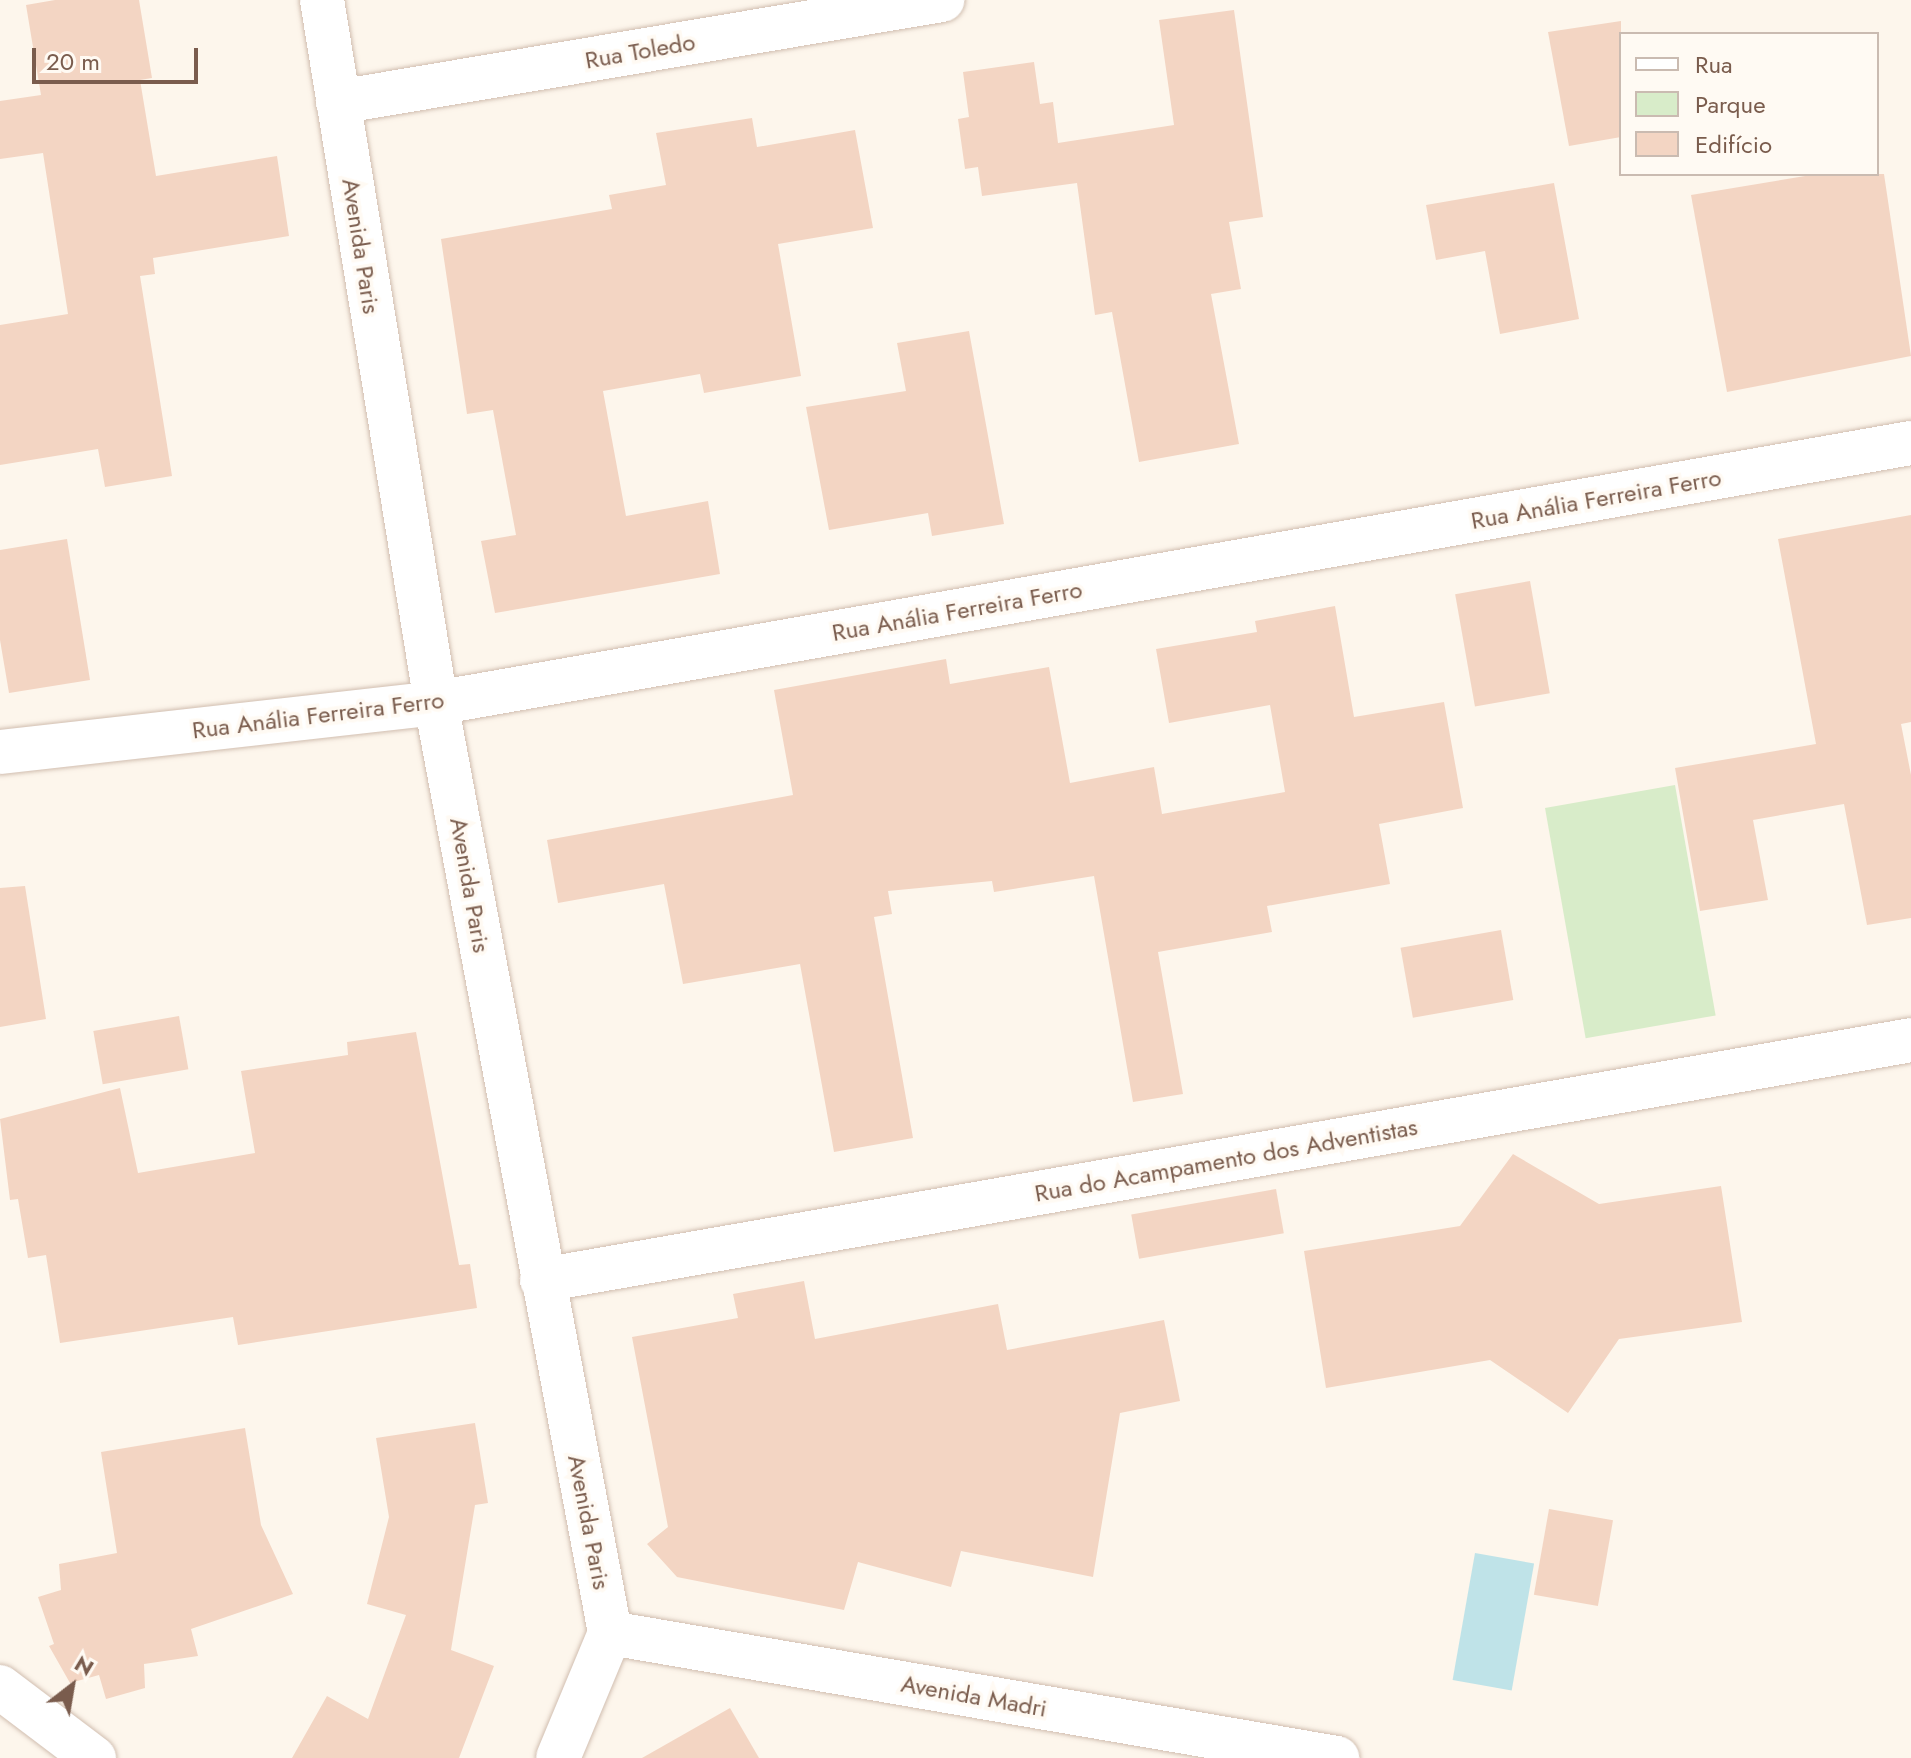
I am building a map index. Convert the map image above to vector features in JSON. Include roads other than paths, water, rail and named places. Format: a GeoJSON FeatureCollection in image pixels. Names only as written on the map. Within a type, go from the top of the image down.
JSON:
{"type":"FeatureCollection","features":[{"type":"Feature","properties":{"kind":"street","name":"Avenida Paris"},"geometry":{"type":"LineString","coordinates":[[322,0],[436,703],[610,1633]]}},
{"type":"Feature","properties":{"kind":"street","name":"Rua Toledo"},"geometry":{"type":"LineString","coordinates":[[338,102],[942,0]]}},
{"type":"Feature","properties":{"kind":"street","name":"Rua Anália Ferreira Ferro"},"geometry":{"type":"LineString","coordinates":[[0,752],[436,703],[1911,443]]}},
{"type":"Feature","properties":{"kind":"street","name":"Rua do Acampamento dos Adventistas"},"geometry":{"type":"LineString","coordinates":[[542,1280],[1911,1040]]}},
{"type":"Feature","properties":{"kind":"street"},"geometry":{"type":"LineString","coordinates":[[558,1758],[610,1633]]}},
{"type":"Feature","properties":{"kind":"street","name":"Avenida Madri"},"geometry":{"type":"LineString","coordinates":[[610,1633],[1337,1758]]}},
{"type":"Feature","properties":{"kind":"street"},"geometry":{"type":"LineString","coordinates":[[0,1687],[94,1758]]}},
{"type":"Feature","properties":{"kind":"water"},"geometry":{"type":"Polygon","coordinates":[[[1475,1553],[1534,1563],[1512,1690],[1453,1680],[1475,1553]]]}}]}
